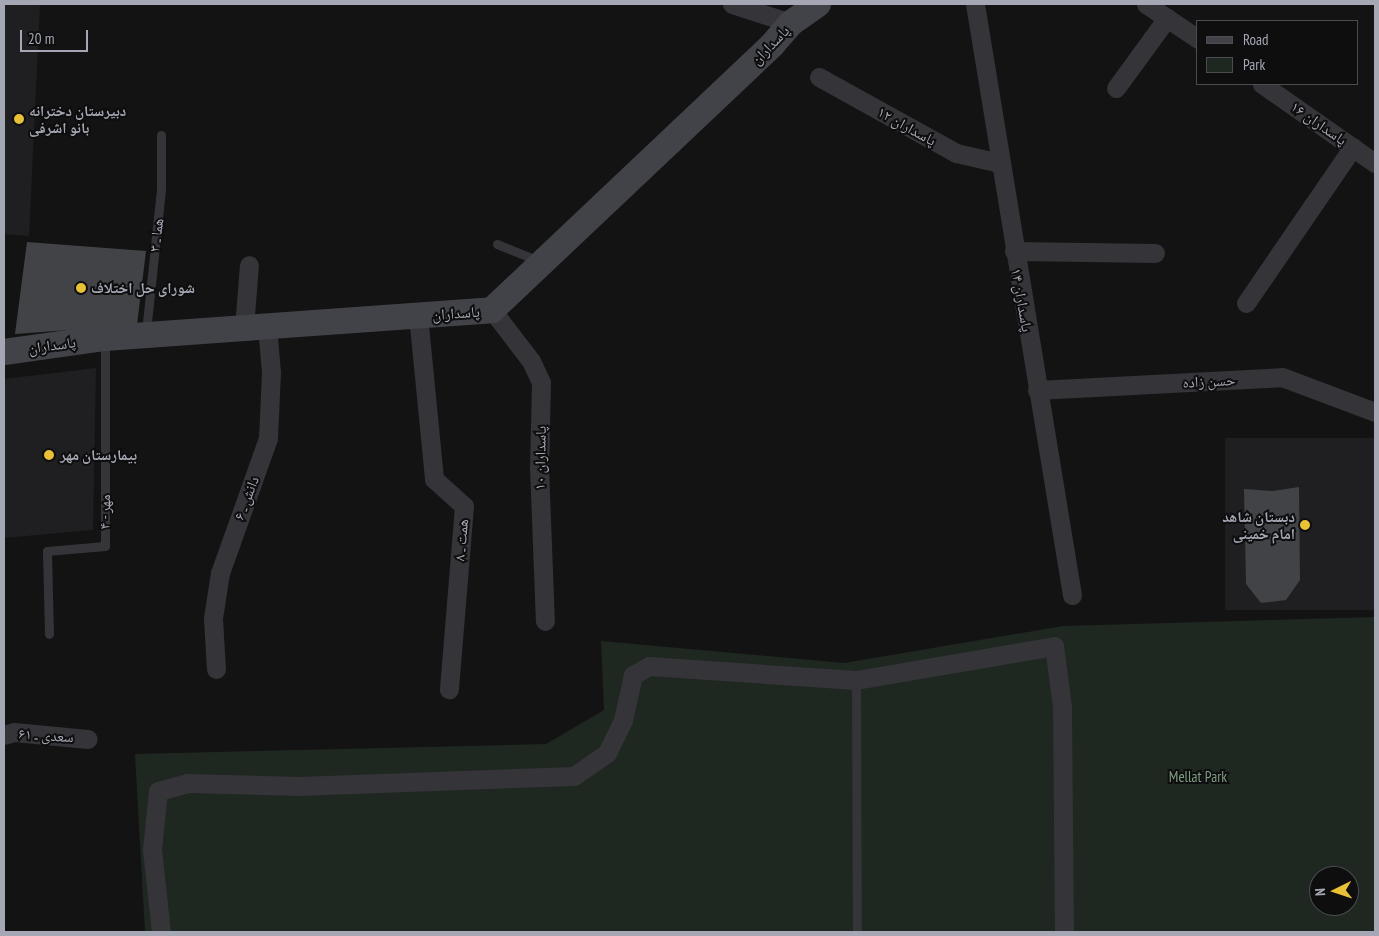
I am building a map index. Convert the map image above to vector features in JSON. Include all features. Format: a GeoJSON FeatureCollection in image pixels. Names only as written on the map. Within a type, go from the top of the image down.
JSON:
{"type":"FeatureCollection","features":[{"type":"Feature","properties":{"kind":"street"},"geometry":{"type":"LineString","coordinates":[[732,4],[793,13]]}},
{"type":"Feature","properties":{"kind":"street","name":"پاسداران"},"geometry":{"type":"LineString","coordinates":[[4,352],[106,338],[492,310],[772,45],[793,13],[818,4]]}},
{"type":"Feature","properties":{"kind":"street","name":"پاسداران ۱۴"},"geometry":{"type":"LineString","coordinates":[[975,4],[1072,595]]}},
{"type":"Feature","properties":{"kind":"street"},"geometry":{"type":"LineString","coordinates":[[1146,4],[1196,38]]}},
{"type":"Feature","properties":{"kind":"street"},"geometry":{"type":"LineString","coordinates":[[1116,88],[1167,18]]}},
{"type":"Feature","properties":{"kind":"street","name":"پاسداران ۱۲"},"geometry":{"type":"LineString","coordinates":[[819,77],[956,153],[1000,164]]}},
{"type":"Feature","properties":{"kind":"street","name":"پاسداران ۱۶"},"geometry":{"type":"LineString","coordinates":[[1263,85],[1375,163]]}},
{"type":"Feature","properties":{"kind":"street"},"geometry":{"type":"LineString","coordinates":[[1246,302],[1353,147]]}},
{"type":"Feature","properties":{"kind":"street"},"geometry":{"type":"LineString","coordinates":[[1014,250],[1154,254]]}},
{"type":"Feature","properties":{"kind":"street","name":"دانش ـ ۶"},"geometry":{"type":"LineString","coordinates":[[216,669],[212,618],[220,573],[268,438],[271,372],[256,327],[249,265]]}},
{"type":"Feature","properties":{"kind":"street","name":"پاسداران ۱۰"},"geometry":{"type":"LineString","coordinates":[[492,310],[530,361],[541,382],[539,467],[544,621]]}},
{"type":"Feature","properties":{"kind":"street","name":"همت ـ ۸"},"geometry":{"type":"LineString","coordinates":[[418,315],[434,478],[464,506],[449,689]]}},
{"type":"Feature","properties":{"kind":"street","name":"حسن زاده"},"geometry":{"type":"LineString","coordinates":[[1037,390],[1282,378],[1375,412]]}},
{"type":"Feature","properties":{"kind":"street"},"geometry":{"type":"LineString","coordinates":[[161,932],[152,849],[158,791],[186,782],[299,786],[574,776],[607,752],[623,720],[633,676],[650,666],[856,680],[1054,646],[1062,707],[1064,932]]}},
{"type":"Feature","properties":{"kind":"street","name":"سعدی ـ ۶۱"},"geometry":{"type":"LineString","coordinates":[[4,735],[14,732],[88,739]]}},
{"type":"Feature","properties":{"kind":"lane","name":"هما ـ ۳"},"geometry":{"type":"LineString","coordinates":[[145,335],[161,190],[161,135]]}},
{"type":"Feature","properties":{"kind":"lane"},"geometry":{"type":"LineString","coordinates":[[497,244],[541,262]]}},
{"type":"Feature","properties":{"kind":"lane","name":"مهر - ۴"},"geometry":{"type":"LineString","coordinates":[[49,634],[47,551],[105,546],[106,338]]}},
{"type":"Feature","properties":{"kind":"lane"},"geometry":{"type":"LineString","coordinates":[[856,680],[857,932]]}},
{"type":"Feature","properties":{"kind":"shaded area","name":"دبیرستان دخترانه بانو اشرفی"},"geometry":{"type":"Polygon","coordinates":[[[4,4],[40,4],[29,236],[4,234],[4,4]]]}},
{"type":"Feature","properties":{"kind":"shaded area","name":"بیمارستان مهر"},"geometry":{"type":"Polygon","coordinates":[[[96,368],[93,530],[4,538],[4,379],[96,368]]]}},
{"type":"Feature","properties":{"kind":"shaded area","name":"دبستان شاهد امام خمینی"},"geometry":{"type":"Polygon","coordinates":[[[1225,438],[1375,438],[1375,610],[1225,610],[1225,438]]]}},
{"type":"Feature","properties":{"kind":"green space","name":"Mellat Park"},"geometry":{"type":"Polygon","coordinates":[[[1375,617],[1375,932],[145,932],[135,754],[546,744],[604,710],[601,641],[844,663],[1063,626],[1375,617]]]}},
{"type":"Feature","properties":{"kind":"building","name":"شورای حل اختلاف"},"geometry":{"type":"Polygon","coordinates":[[[27,242],[146,251],[137,325],[15,334],[27,242]]]}},
{"type":"Feature","properties":{"kind":"building"},"geometry":{"type":"Polygon","coordinates":[[[1299,487],[1300,580],[1286,600],[1261,603],[1246,584],[1244,489],[1273,491],[1299,487]]]}},
{"type":"Feature","properties":{"kind":"place","name":"دبیرستان دخترانه بانو اشرفی"},"geometry":{"type":"Point","coordinates":[19,119]}},
{"type":"Feature","properties":{"kind":"place","name":"شورای حل اختلاف"},"geometry":{"type":"Point","coordinates":[81,288]}},
{"type":"Feature","properties":{"kind":"place","name":"بیمارستان مهر"},"geometry":{"type":"Point","coordinates":[49,455]}},
{"type":"Feature","properties":{"kind":"place","name":"دبستان شاهد امام خمینی"},"geometry":{"type":"Point","coordinates":[1305,525]}}]}
